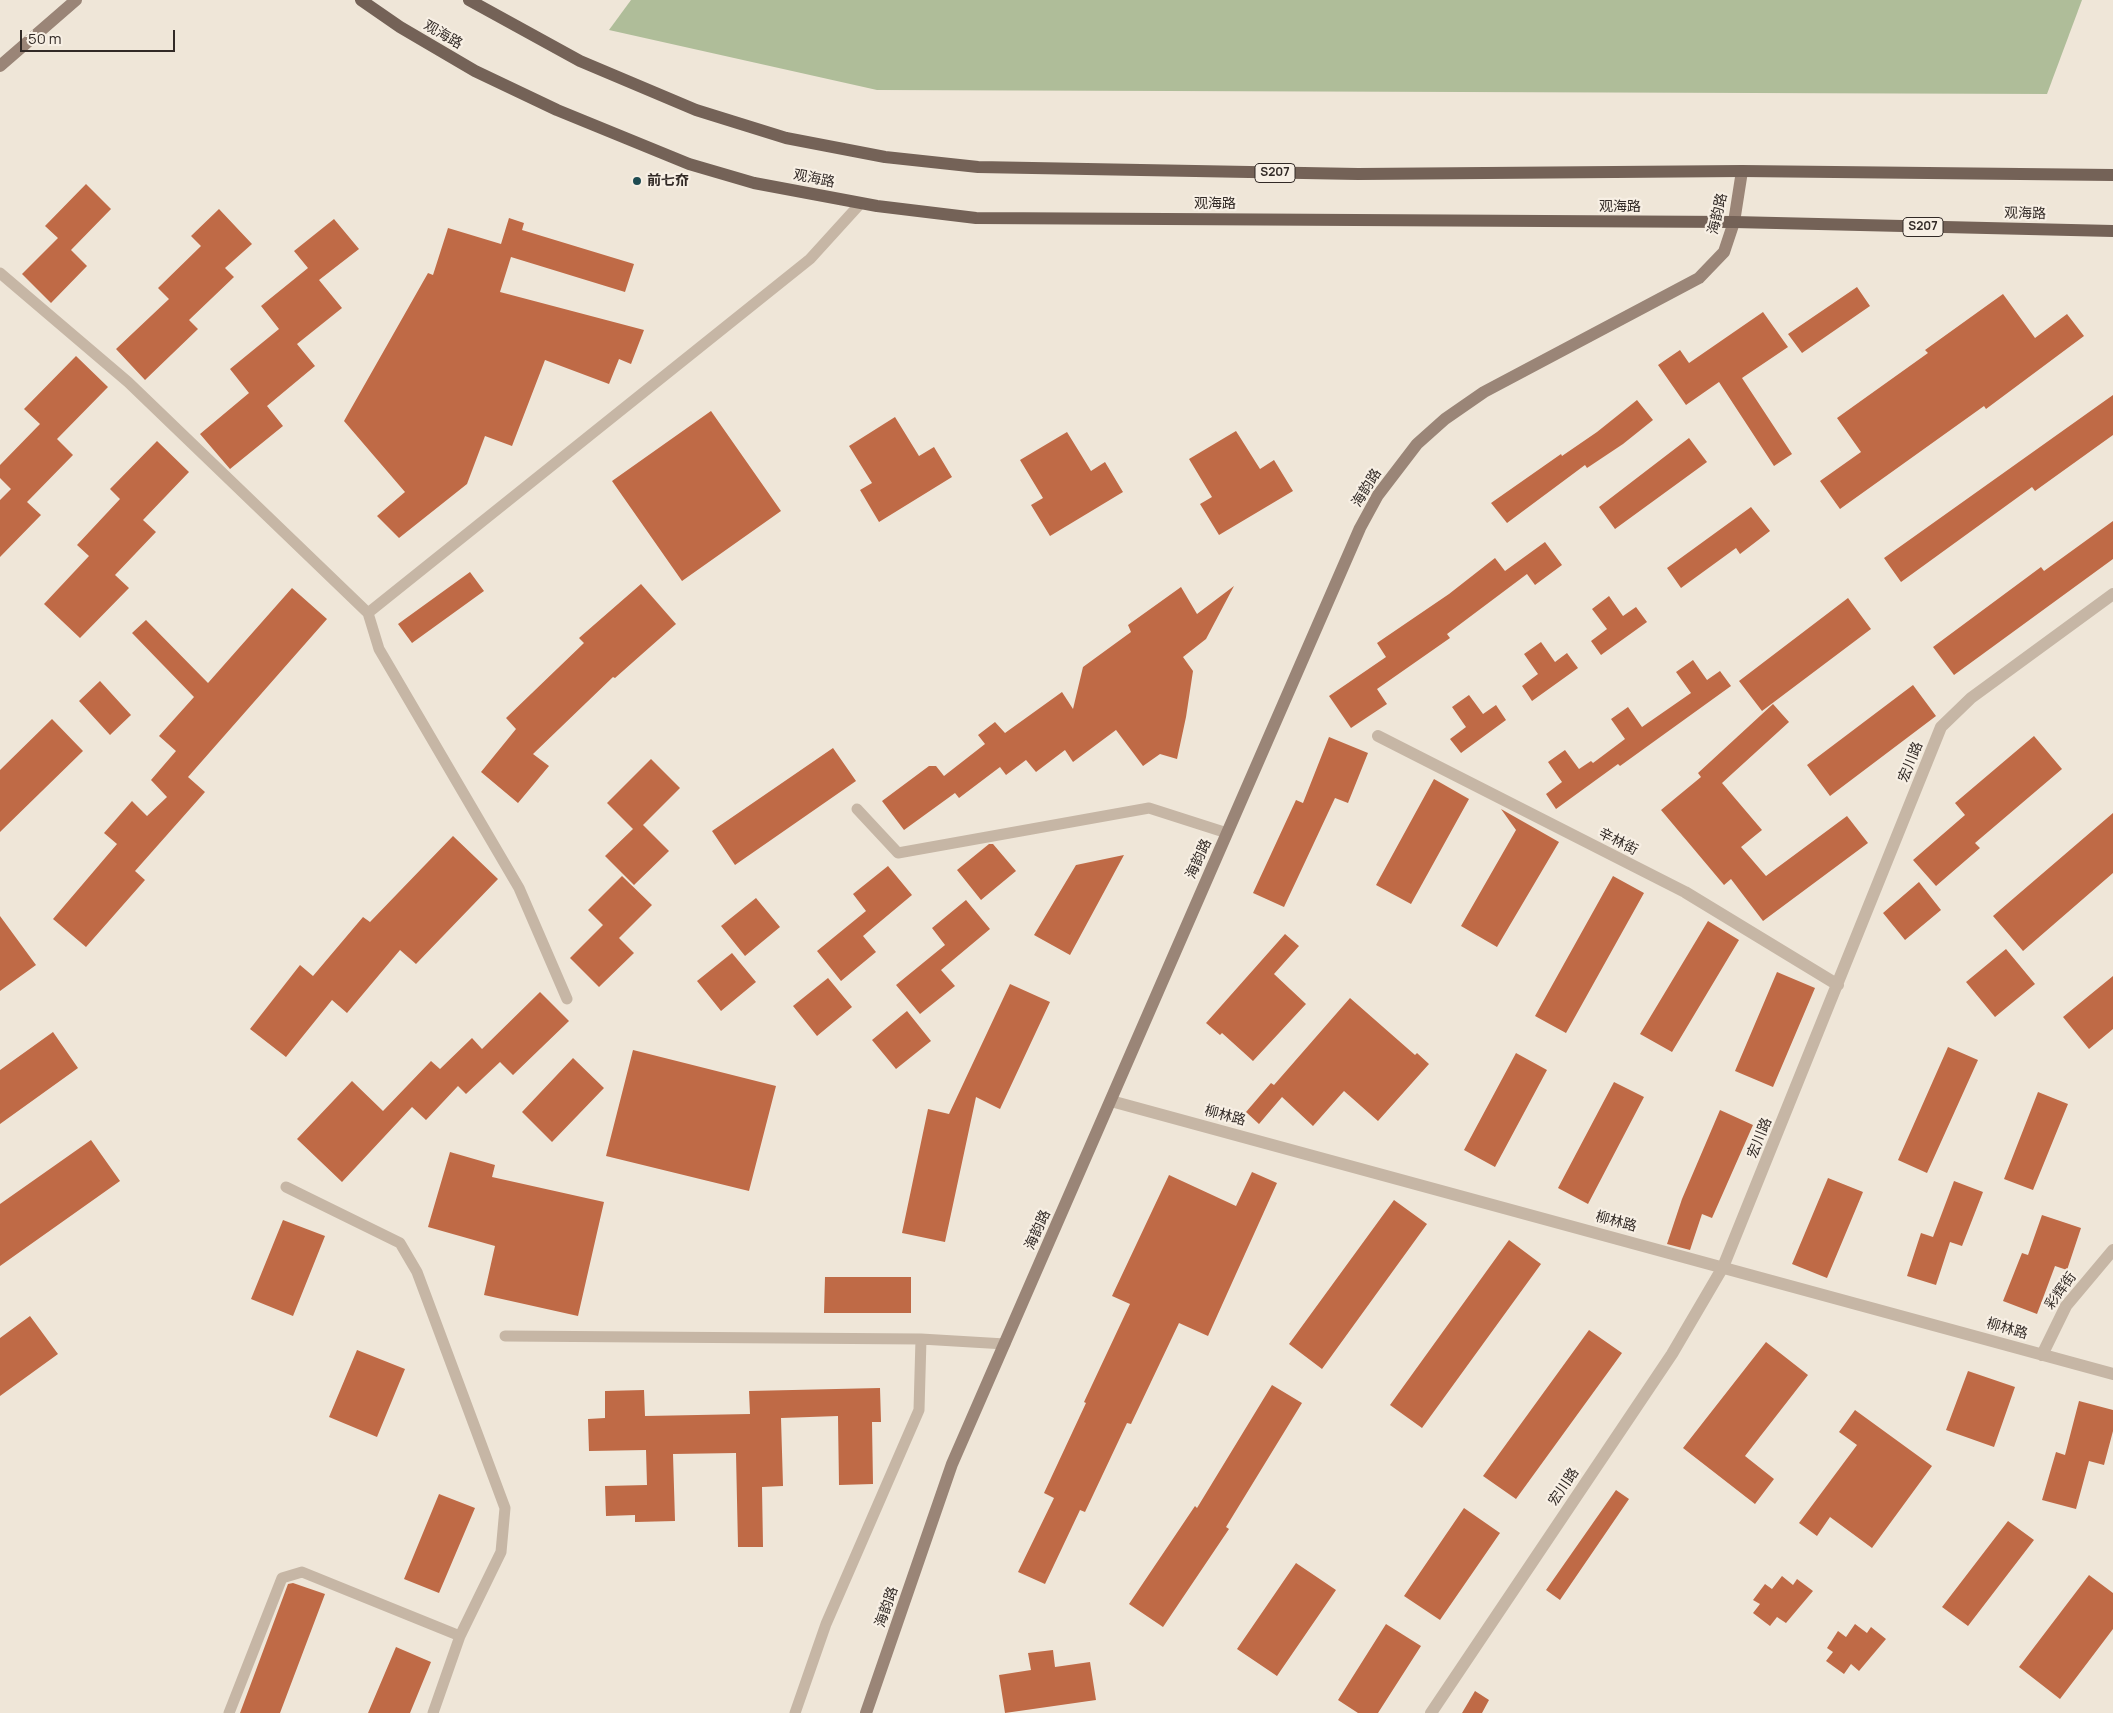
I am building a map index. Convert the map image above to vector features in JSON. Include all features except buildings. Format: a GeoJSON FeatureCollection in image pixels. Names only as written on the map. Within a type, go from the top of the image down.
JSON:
{"type":"FeatureCollection","features":[{"type":"Feature","properties":{"kind":"main road","name":"观海路"},"geometry":{"type":"LineString","coordinates":[[361,0],[400,27],[475,71],[557,110],[680,160],[754,183],[860,204],[976,218],[1734,222],[2113,231]]}},
{"type":"Feature","properties":{"kind":"main road","name":"S207"},"geometry":{"type":"LineString","coordinates":[[469,0],[580,60],[696,110],[786,138],[885,157],[978,167],[1348,174],[1742,171],[2113,175]]}},
{"type":"Feature","properties":{"kind":"street"},"geometry":{"type":"LineString","coordinates":[[0,66],[76,0]]}},
{"type":"Feature","properties":{"kind":"street","name":"海韵路"},"geometry":{"type":"LineString","coordinates":[[866,1713],[952,1464],[1360,528],[1378,495],[1417,444],[1445,419],[1484,392],[1698,278],[1724,252],[1734,222],[1742,171]]}},
{"type":"Feature","properties":{"kind":"street","name":"宏川路"},"geometry":{"type":"LineString","coordinates":[[1432,1713],[1672,1354],[1723,1267],[1941,727],[1971,698],[2113,594]]}},
{"type":"Feature","properties":{"kind":"street","name":"辛林街"},"geometry":{"type":"LineString","coordinates":[[1378,736],[1685,892],[1838,985]]}},
{"type":"Feature","properties":{"kind":"street","name":"柳林路"},"geometry":{"type":"LineString","coordinates":[[1111,1101],[2113,1374]]}},
{"type":"Feature","properties":{"kind":"street","name":"彩辉街"},"geometry":{"type":"LineString","coordinates":[[2042,1355],[2066,1306],[2113,1250]]}},
{"type":"Feature","properties":{"kind":"lane"},"geometry":{"type":"LineString","coordinates":[[368,613],[810,259],[860,204]]}},
{"type":"Feature","properties":{"kind":"lane"},"geometry":{"type":"LineString","coordinates":[[0,273],[128,382],[368,613],[379,649],[519,888],[567,999]]}},
{"type":"Feature","properties":{"kind":"lane"},"geometry":{"type":"LineString","coordinates":[[857,809],[898,853],[1149,808],[1227,833]]}},
{"type":"Feature","properties":{"kind":"lane"},"geometry":{"type":"LineString","coordinates":[[286,1187],[400,1244],[416,1272],[505,1508],[501,1552],[460,1636],[433,1713]]}},
{"type":"Feature","properties":{"kind":"lane"},"geometry":{"type":"LineString","coordinates":[[505,1336],[921,1339],[1005,1344]]}},
{"type":"Feature","properties":{"kind":"lane"},"geometry":{"type":"LineString","coordinates":[[795,1713],[826,1624],[919,1410],[921,1339]]}},
{"type":"Feature","properties":{"kind":"lane"},"geometry":{"type":"LineString","coordinates":[[229,1713],[282,1578],[302,1572],[460,1636]]}},
{"type":"Feature","properties":{"kind":"green space"},"geometry":{"type":"Polygon","coordinates":[[[631,0],[2082,0],[2047,94],[877,90],[609,30],[631,0]]]}},
{"type":"Feature","properties":{"kind":"place","name":"前七夼"},"geometry":{"type":"Point","coordinates":[637,181]}}]}
